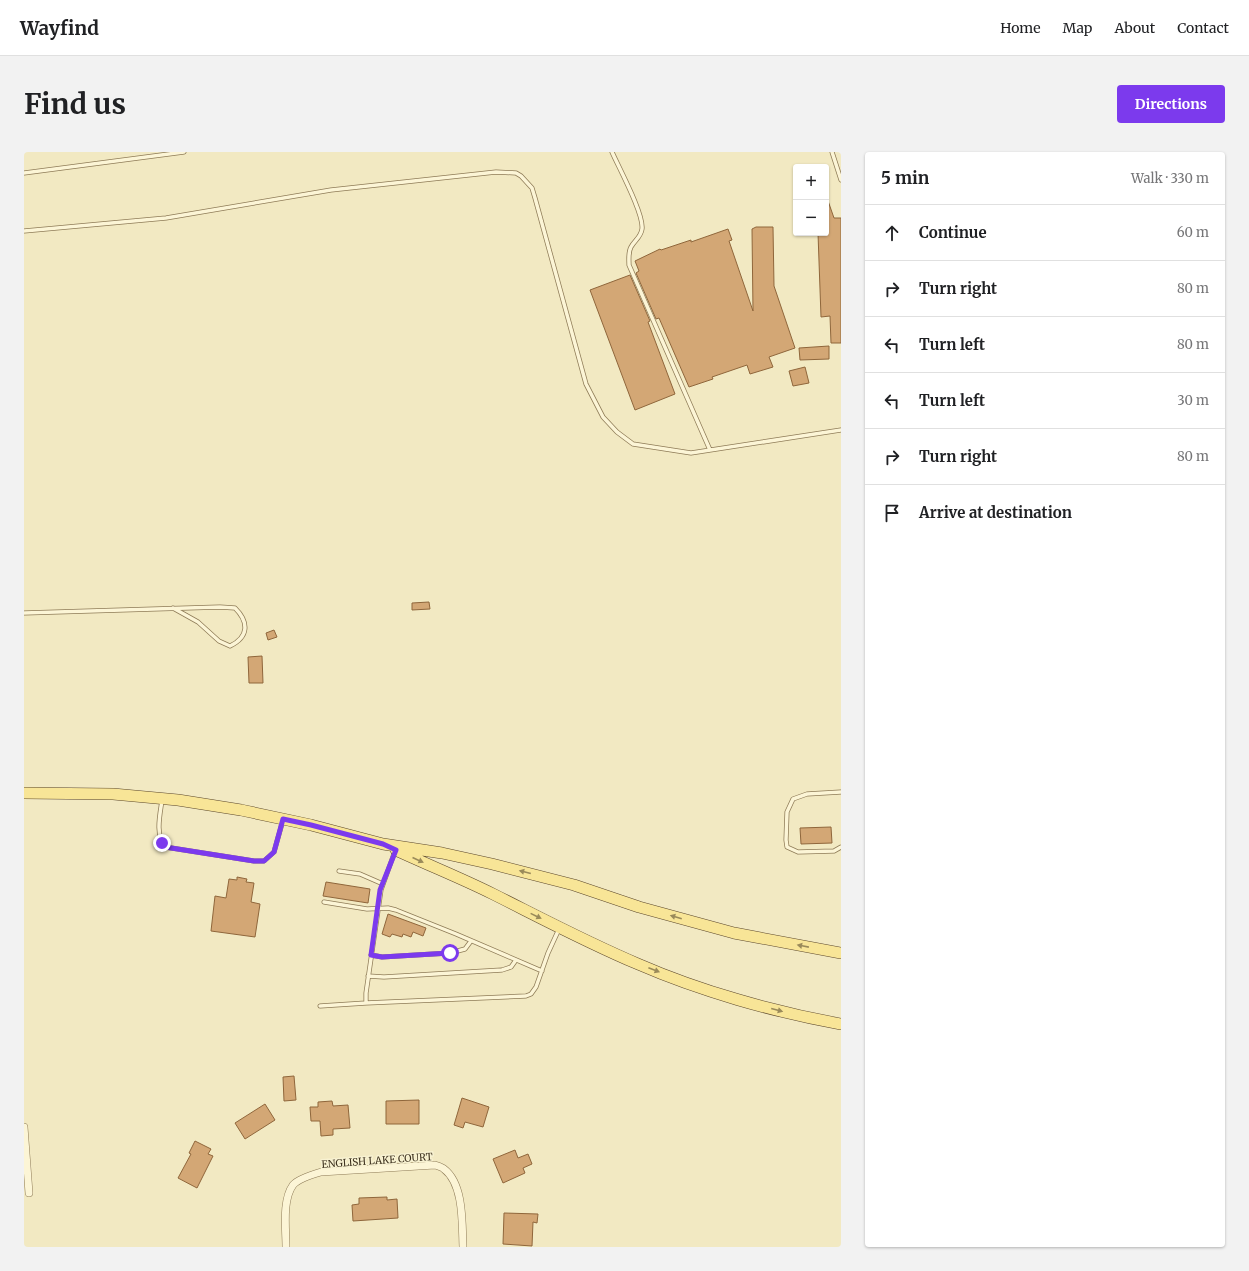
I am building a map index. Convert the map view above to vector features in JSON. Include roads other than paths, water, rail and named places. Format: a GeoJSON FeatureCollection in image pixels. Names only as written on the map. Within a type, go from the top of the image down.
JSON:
{"type":"FeatureCollection","features":[{"type":"Feature","properties":{"kind":"main road"},"geometry":{"type":"LineString","coordinates":[[24,793],[113,794],[163,799],[241,810],[311,825],[383,844],[442,853],[492,864],[574,884],[639,907],[734,933],[841,953]]}},
{"type":"Feature","properties":{"kind":"main road"},"geometry":{"type":"LineString","coordinates":[[383,844],[492,893],[560,928],[638,964],[695,986],[777,1010],[841,1024]]}},
{"type":"Feature","properties":{"kind":"street"},"geometry":{"type":"LineString","coordinates":[[24,1128],[29,1193]]}},
{"type":"Feature","properties":{"kind":"street","name":"ENGLISH LAKE COURT"},"geometry":{"type":"LineString","coordinates":[[286,1247],[285,1204],[293,1185],[308,1176],[322,1172],[435,1165],[444,1169],[455,1183],[459,1193],[463,1247]]}},
{"type":"Feature","properties":{"kind":"lane"},"geometry":{"type":"LineString","coordinates":[[24,173],[184,152]]}},
{"type":"Feature","properties":{"kind":"lane"},"geometry":{"type":"LineString","coordinates":[[612,152],[640,213],[643,224],[642,231],[638,239],[631,247],[629,265],[710,450]]}},
{"type":"Feature","properties":{"kind":"lane"},"geometry":{"type":"LineString","coordinates":[[832,152],[841,180]]}},
{"type":"Feature","properties":{"kind":"lane"},"geometry":{"type":"LineString","coordinates":[[24,231],[166,218],[331,190],[496,172],[516,173],[532,188],[586,384],[602,417],[617,432],[633,444],[691,453],[841,430]]}},
{"type":"Feature","properties":{"kind":"lane"},"geometry":{"type":"LineString","coordinates":[[24,613],[173,608],[235,608],[243,616],[245,627],[243,634],[238,642],[230,646],[219,641],[198,622],[173,608]]}},
{"type":"Feature","properties":{"kind":"lane"},"geometry":{"type":"LineString","coordinates":[[841,792],[807,794],[793,799],[787,812],[786,840],[788,847],[798,852],[834,851],[841,847]]}},
{"type":"Feature","properties":{"kind":"lane"},"geometry":{"type":"LineString","coordinates":[[163,799],[159,835],[165,847],[254,861],[264,861],[274,852],[283,819]]}},
{"type":"Feature","properties":{"kind":"lane"},"geometry":{"type":"LineString","coordinates":[[366,1003],[368,976],[380,890],[396,850]]}},
{"type":"Feature","properties":{"kind":"lane"},"geometry":{"type":"LineString","coordinates":[[339,871],[360,874],[383,884]]}},
{"type":"Feature","properties":{"kind":"lane"},"geometry":{"type":"LineString","coordinates":[[324,902],[367,909],[388,908],[396,910],[542,971]]}},
{"type":"Feature","properties":{"kind":"lane"},"geometry":{"type":"LineString","coordinates":[[320,1006],[526,996],[531,994],[536,987],[560,928]]}},
{"type":"Feature","properties":{"kind":"lane"},"geometry":{"type":"LineString","coordinates":[[371,955],[382,957],[450,953],[465,949],[471,941]]}},
{"type":"Feature","properties":{"kind":"lane"},"geometry":{"type":"LineString","coordinates":[[368,976],[384,977],[502,970],[511,967],[516,960]]}}]}
